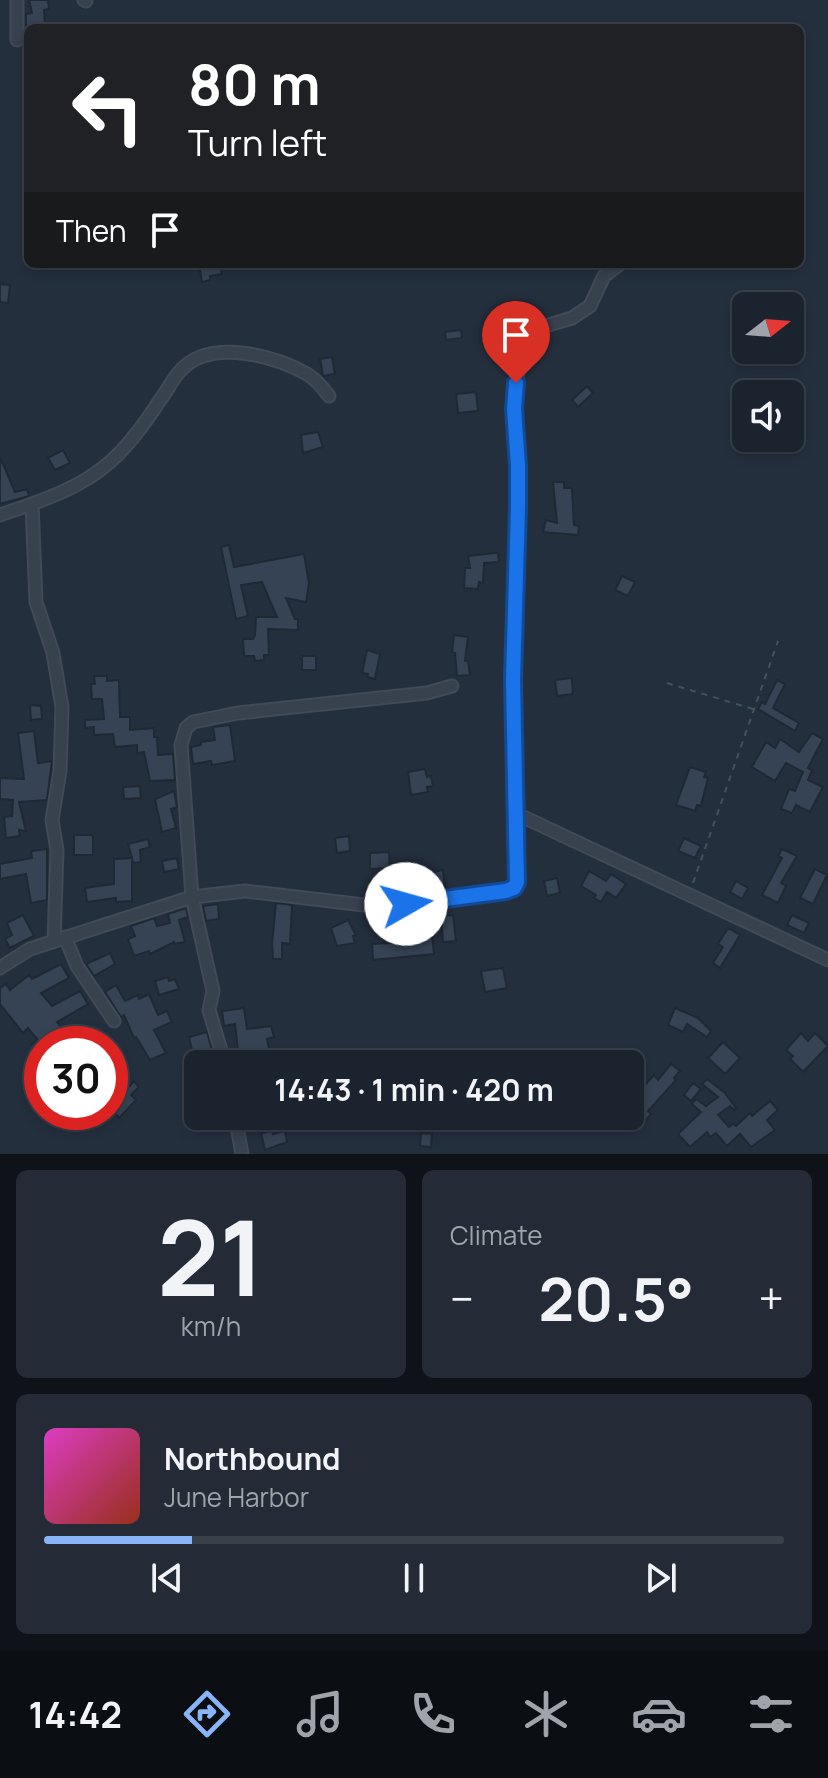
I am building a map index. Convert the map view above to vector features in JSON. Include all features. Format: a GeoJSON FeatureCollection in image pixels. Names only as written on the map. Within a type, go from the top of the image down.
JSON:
{"type":"FeatureCollection","features":[{"type":"Feature","properties":{"kind":"street"},"geometry":{"type":"LineString","coordinates":[[17,0],[17,40]]}},
{"type":"Feature","properties":{"kind":"street"},"geometry":{"type":"LineString","coordinates":[[0,968],[30,949],[192,897],[245,891],[364,905],[391,905],[514,888],[517,882],[517,814],[513,679],[518,465],[514,409],[522,333],[572,318],[590,306],[604,276],[615,268]]}},
{"type":"Feature","properties":{"kind":"street"},"geometry":{"type":"LineString","coordinates":[[0,515],[91,477],[112,460],[155,409],[181,369],[199,357],[231,352],[269,357],[310,375],[329,396]]}},
{"type":"Feature","properties":{"kind":"street"},"geometry":{"type":"LineString","coordinates":[[32,504],[36,602],[53,653],[62,707],[62,749],[52,820],[57,850],[60,939],[114,1021]]}},
{"type":"Feature","properties":{"kind":"street"},"geometry":{"type":"LineString","coordinates":[[221,1050],[209,1010],[213,991],[192,897],[181,745],[189,724],[238,713],[427,693],[452,686]]}},
{"type":"Feature","properties":{"kind":"street"},"geometry":{"type":"LineString","coordinates":[[517,814],[828,960]]}},
{"type":"Feature","properties":{"kind":"street"},"geometry":{"type":"LineString","coordinates":[[238,1130],[242,1154]]}},
{"type":"Feature","properties":{"kind":"path"},"geometry":{"type":"LineString","coordinates":[[688,896],[778,641]]}},
{"type":"Feature","properties":{"kind":"path"},"geometry":{"type":"LineString","coordinates":[[667,683],[754,709]]}},
{"type":"Feature","properties":{"kind":"building"},"geometry":{"type":"Polygon","coordinates":[[[29,0],[48,0],[49,9],[44,10],[45,24],[26,24],[26,14],[32,13],[29,0]]]}},
{"type":"Feature","properties":{"kind":"building"},"geometry":{"type":"Polygon","coordinates":[[[200,268],[221,268],[222,274],[210,276],[210,280],[202,282],[200,268]]]}},
{"type":"Feature","properties":{"kind":"building"},"geometry":{"type":"Polygon","coordinates":[[[0,284],[10,285],[8,303],[0,302],[0,284]]]}},
{"type":"Feature","properties":{"kind":"building"},"geometry":{"type":"Polygon","coordinates":[[[461,330],[462,338],[446,340],[445,332],[461,330]]]}},
{"type":"Feature","properties":{"kind":"building"},"geometry":{"type":"Polygon","coordinates":[[[332,357],[335,374],[323,376],[320,359],[332,357]]]}},
{"type":"Feature","properties":{"kind":"building"},"geometry":{"type":"Polygon","coordinates":[[[587,386],[593,393],[578,407],[572,400],[587,386]]]}},
{"type":"Feature","properties":{"kind":"building"},"geometry":{"type":"Polygon","coordinates":[[[476,392],[478,411],[458,413],[456,394],[476,392]]]}},
{"type":"Feature","properties":{"kind":"building"},"geometry":{"type":"Polygon","coordinates":[[[318,432],[323,447],[303,453],[301,435],[318,432]]]}},
{"type":"Feature","properties":{"kind":"building"},"geometry":{"type":"Polygon","coordinates":[[[63,450],[70,463],[55,470],[48,458],[63,450]]]}},
{"type":"Feature","properties":{"kind":"building"},"geometry":{"type":"Polygon","coordinates":[[[0,457],[15,492],[27,489],[29,496],[0,504],[0,457]]]}},
{"type":"Feature","properties":{"kind":"building"},"geometry":{"type":"Polygon","coordinates":[[[553,482],[564,482],[564,488],[572,488],[574,525],[579,526],[578,535],[543,532],[546,520],[557,523],[553,482]]]}},
{"type":"Feature","properties":{"kind":"building"},"geometry":{"type":"Polygon","coordinates":[[[229,545],[234,567],[304,554],[309,583],[306,602],[286,598],[295,619],[298,619],[298,630],[268,629],[269,655],[264,655],[264,660],[255,661],[254,656],[244,656],[243,639],[253,639],[256,617],[277,617],[262,582],[241,585],[248,616],[236,619],[221,547],[229,545]]]}},
{"type":"Feature","properties":{"kind":"building"},"geometry":{"type":"Polygon","coordinates":[[[498,553],[499,562],[484,563],[483,583],[479,582],[478,589],[464,588],[465,568],[470,568],[468,556],[498,553]]]}},
{"type":"Feature","properties":{"kind":"building"},"geometry":{"type":"Polygon","coordinates":[[[622,576],[635,582],[628,596],[615,590],[622,576]]]}},
{"type":"Feature","properties":{"kind":"building"},"geometry":{"type":"Polygon","coordinates":[[[454,635],[468,637],[465,661],[468,661],[470,675],[457,676],[455,653],[452,652],[454,635]]]}},
{"type":"Feature","properties":{"kind":"building"},"geometry":{"type":"Polygon","coordinates":[[[367,650],[380,654],[375,679],[362,673],[367,650]]]}},
{"type":"Feature","properties":{"kind":"building"},"geometry":{"type":"Polygon","coordinates":[[[302,656],[316,656],[316,670],[302,670],[302,656]]]}},
{"type":"Feature","properties":{"kind":"building"},"geometry":{"type":"Polygon","coordinates":[[[94,676],[107,676],[107,681],[119,680],[120,717],[130,717],[130,730],[154,728],[158,755],[173,754],[175,780],[150,781],[144,752],[137,753],[137,745],[115,747],[113,734],[94,735],[94,727],[85,728],[85,720],[104,719],[102,699],[92,699],[94,676]]]}},
{"type":"Feature","properties":{"kind":"building"},"geometry":{"type":"Polygon","coordinates":[[[572,678],[573,694],[557,696],[555,680],[572,678]]]}},
{"type":"Feature","properties":{"kind":"building"},"geometry":{"type":"Polygon","coordinates":[[[777,680],[785,684],[773,708],[799,723],[795,731],[758,709],[762,702],[765,704],[777,680]]]}},
{"type":"Feature","properties":{"kind":"building"},"geometry":{"type":"Polygon","coordinates":[[[30,705],[41,706],[42,719],[31,720],[30,705]]]}},
{"type":"Feature","properties":{"kind":"building"},"geometry":{"type":"Polygon","coordinates":[[[230,725],[235,761],[193,764],[191,747],[215,740],[213,727],[230,725]]]}},
{"type":"Feature","properties":{"kind":"building"},"geometry":{"type":"Polygon","coordinates":[[[34,731],[38,763],[52,761],[47,800],[19,802],[26,831],[19,830],[20,836],[6,838],[4,817],[12,816],[13,800],[0,799],[0,778],[24,779],[18,733],[34,731]]]}},
{"type":"Feature","properties":{"kind":"building"},"geometry":{"type":"Polygon","coordinates":[[[812,733],[823,739],[808,768],[812,770],[808,780],[823,787],[810,812],[796,805],[792,813],[781,809],[789,789],[795,791],[803,772],[786,763],[775,781],[752,767],[766,742],[775,748],[780,739],[799,752],[812,733]]]}},
{"type":"Feature","properties":{"kind":"building"},"geometry":{"type":"Polygon","coordinates":[[[690,767],[706,772],[704,777],[708,778],[701,806],[697,805],[695,811],[676,805],[690,767]]]}},
{"type":"Feature","properties":{"kind":"building"},"geometry":{"type":"Polygon","coordinates":[[[425,769],[427,777],[431,776],[433,786],[427,787],[428,792],[411,795],[408,772],[425,769]]]}},
{"type":"Feature","properties":{"kind":"building"},"geometry":{"type":"Polygon","coordinates":[[[140,786],[141,798],[124,799],[123,787],[140,786]]]}},
{"type":"Feature","properties":{"kind":"building"},"geometry":{"type":"Polygon","coordinates":[[[174,791],[177,807],[171,809],[176,828],[162,832],[155,799],[174,791]]]}},
{"type":"Feature","properties":{"kind":"building"},"geometry":{"type":"Polygon","coordinates":[[[74,835],[93,835],[93,855],[74,855],[74,835]]]}},
{"type":"Feature","properties":{"kind":"building"},"geometry":{"type":"Polygon","coordinates":[[[349,836],[350,851],[337,853],[335,838],[349,836]]]}},
{"type":"Feature","properties":{"kind":"building"},"geometry":{"type":"Polygon","coordinates":[[[684,838],[701,846],[695,858],[678,851],[684,838]]]}},
{"type":"Feature","properties":{"kind":"building"},"geometry":{"type":"Polygon","coordinates":[[[148,839],[150,847],[140,850],[141,862],[133,863],[132,859],[132,901],[116,902],[116,898],[87,902],[85,888],[114,884],[114,859],[132,858],[128,844],[148,839]]]}},
{"type":"Feature","properties":{"kind":"building"},"geometry":{"type":"Polygon","coordinates":[[[47,849],[47,900],[31,903],[26,874],[0,879],[0,864],[32,858],[31,851],[47,849]]]}},
{"type":"Feature","properties":{"kind":"building"},"geometry":{"type":"Polygon","coordinates":[[[782,849],[797,856],[781,883],[786,886],[778,903],[762,895],[782,858],[778,856],[782,849]]]}},
{"type":"Feature","properties":{"kind":"building"},"geometry":{"type":"Polygon","coordinates":[[[389,852],[390,868],[370,869],[370,853],[389,852]]]}},
{"type":"Feature","properties":{"kind":"building"},"geometry":{"type":"Polygon","coordinates":[[[177,858],[179,869],[164,872],[162,861],[177,858]]]}},
{"type":"Feature","properties":{"kind":"building"},"geometry":{"type":"Polygon","coordinates":[[[815,869],[827,875],[813,904],[800,898],[815,869]]]}},
{"type":"Feature","properties":{"kind":"building"},"geometry":{"type":"Polygon","coordinates":[[[443,870],[445,887],[408,893],[406,878],[443,870]]]}},
{"type":"Feature","properties":{"kind":"building"},"geometry":{"type":"Polygon","coordinates":[[[589,871],[606,881],[611,874],[626,884],[616,898],[607,892],[601,902],[581,886],[589,871]]]}},
{"type":"Feature","properties":{"kind":"building"},"geometry":{"type":"Polygon","coordinates":[[[557,878],[560,893],[547,896],[544,881],[557,878]]]}},
{"type":"Feature","properties":{"kind":"building"},"geometry":{"type":"Polygon","coordinates":[[[736,881],[748,888],[742,899],[730,892],[736,881]]]}},
{"type":"Feature","properties":{"kind":"building"},"geometry":{"type":"Polygon","coordinates":[[[276,903],[292,905],[290,944],[282,943],[282,959],[273,959],[276,903]]]}},
{"type":"Feature","properties":{"kind":"building"},"geometry":{"type":"Polygon","coordinates":[[[218,904],[219,919],[206,921],[203,906],[218,904]]]}},
{"type":"Feature","properties":{"kind":"building"},"geometry":{"type":"Polygon","coordinates":[[[186,908],[188,917],[179,920],[185,942],[174,942],[150,954],[149,951],[134,956],[128,939],[135,936],[131,926],[154,918],[157,926],[170,923],[168,914],[186,908]]]}},
{"type":"Feature","properties":{"kind":"building"},"geometry":{"type":"Polygon","coordinates":[[[23,915],[34,936],[10,948],[5,939],[12,935],[7,923],[23,915]]]}},
{"type":"Feature","properties":{"kind":"building"},"geometry":{"type":"Polygon","coordinates":[[[453,915],[456,941],[443,942],[441,916],[453,915]]]}},
{"type":"Feature","properties":{"kind":"building"},"geometry":{"type":"Polygon","coordinates":[[[792,915],[809,923],[804,933],[787,925],[792,915]]]}},
{"type":"Feature","properties":{"kind":"building"},"geometry":{"type":"Polygon","coordinates":[[[348,920],[356,935],[353,936],[355,943],[337,946],[331,928],[348,920]]]}},
{"type":"Feature","properties":{"kind":"building"},"geometry":{"type":"Polygon","coordinates":[[[728,928],[740,935],[720,968],[713,963],[723,947],[718,944],[728,928]]]}},
{"type":"Feature","properties":{"kind":"building"},"geometry":{"type":"Polygon","coordinates":[[[432,937],[434,954],[373,960],[372,944],[432,937]]]}},
{"type":"Feature","properties":{"kind":"building"},"geometry":{"type":"Polygon","coordinates":[[[110,953],[115,964],[94,976],[86,964],[110,953]]]}},
{"type":"Feature","properties":{"kind":"building"},"geometry":{"type":"Polygon","coordinates":[[[61,964],[69,978],[41,993],[52,1006],[80,991],[88,1004],[57,1022],[60,1026],[24,1026],[23,1033],[0,1004],[0,988],[6,984],[10,990],[29,975],[32,979],[61,964]]]}},
{"type":"Feature","properties":{"kind":"building"},"geometry":{"type":"Polygon","coordinates":[[[503,968],[507,988],[485,992],[481,971],[503,968]]]}},
{"type":"Feature","properties":{"kind":"building"},"geometry":{"type":"Polygon","coordinates":[[[168,977],[169,981],[175,979],[179,989],[159,995],[155,981],[168,977]]]}},
{"type":"Feature","properties":{"kind":"building"},"geometry":{"type":"Polygon","coordinates":[[[116,985],[125,1001],[149,994],[158,1015],[167,1011],[172,1022],[154,1030],[166,1053],[150,1060],[134,1038],[124,1015],[121,1017],[105,992],[116,985]]]}},
{"type":"Feature","properties":{"kind":"building"},"geometry":{"type":"Polygon","coordinates":[[[244,1008],[247,1029],[271,1026],[274,1037],[267,1039],[269,1050],[238,1050],[235,1024],[224,1026],[222,1011],[244,1008]]]}},
{"type":"Feature","properties":{"kind":"building"},"geometry":{"type":"Polygon","coordinates":[[[675,1008],[698,1018],[711,1031],[707,1037],[687,1024],[683,1032],[668,1025],[675,1008]]]}},
{"type":"Feature","properties":{"kind":"building"},"geometry":{"type":"Polygon","coordinates":[[[207,1032],[212,1050],[192,1050],[189,1037],[207,1032]]]}},
{"type":"Feature","properties":{"kind":"building"},"geometry":{"type":"Polygon","coordinates":[[[801,1033],[808,1041],[815,1033],[828,1046],[803,1072],[786,1050],[801,1033]]]}},
{"type":"Feature","properties":{"kind":"building"},"geometry":{"type":"Polygon","coordinates":[[[723,1042],[740,1058],[725,1074],[708,1058],[723,1042]]]}},
{"type":"Feature","properties":{"kind":"building"},"geometry":{"type":"Polygon","coordinates":[[[671,1064],[680,1071],[674,1078],[676,1080],[648,1111],[651,1114],[644,1122],[644,1086],[654,1075],[658,1080],[671,1064]]]}},
{"type":"Feature","properties":{"kind":"building"},"geometry":{"type":"Polygon","coordinates":[[[707,1079],[724,1092],[736,1108],[734,1110],[730,1106],[718,1115],[729,1127],[733,1124],[736,1126],[750,1113],[752,1116],[770,1101],[778,1110],[767,1120],[775,1130],[751,1147],[740,1134],[727,1146],[716,1133],[710,1137],[707,1132],[690,1147],[678,1134],[701,1112],[692,1104],[696,1099],[706,1106],[718,1097],[702,1084],[707,1079]]]}},
{"type":"Feature","properties":{"kind":"building"},"geometry":{"type":"Polygon","coordinates":[[[134,1081],[139,1087],[131,1095],[136,1100],[128,1108],[128,1088],[134,1081]]]}},
{"type":"Feature","properties":{"kind":"building"},"geometry":{"type":"Polygon","coordinates":[[[693,1083],[701,1089],[691,1101],[684,1095],[693,1083]]]}},
{"type":"Feature","properties":{"kind":"building"},"geometry":{"type":"Polygon","coordinates":[[[272,1131],[273,1134],[285,1131],[287,1142],[265,1150],[261,1133],[272,1131]]]}},
{"type":"Feature","properties":{"kind":"building"},"geometry":{"type":"Polygon","coordinates":[[[421,1133],[432,1134],[431,1147],[420,1146],[421,1133]]]}},
{"type":"Feature","properties":{"kind":"route"},"geometry":{"type":"LineString","coordinates":[[406,904],[506,891],[514,888],[517,882],[513,679],[518,508],[514,409],[516,383]]}}]}
